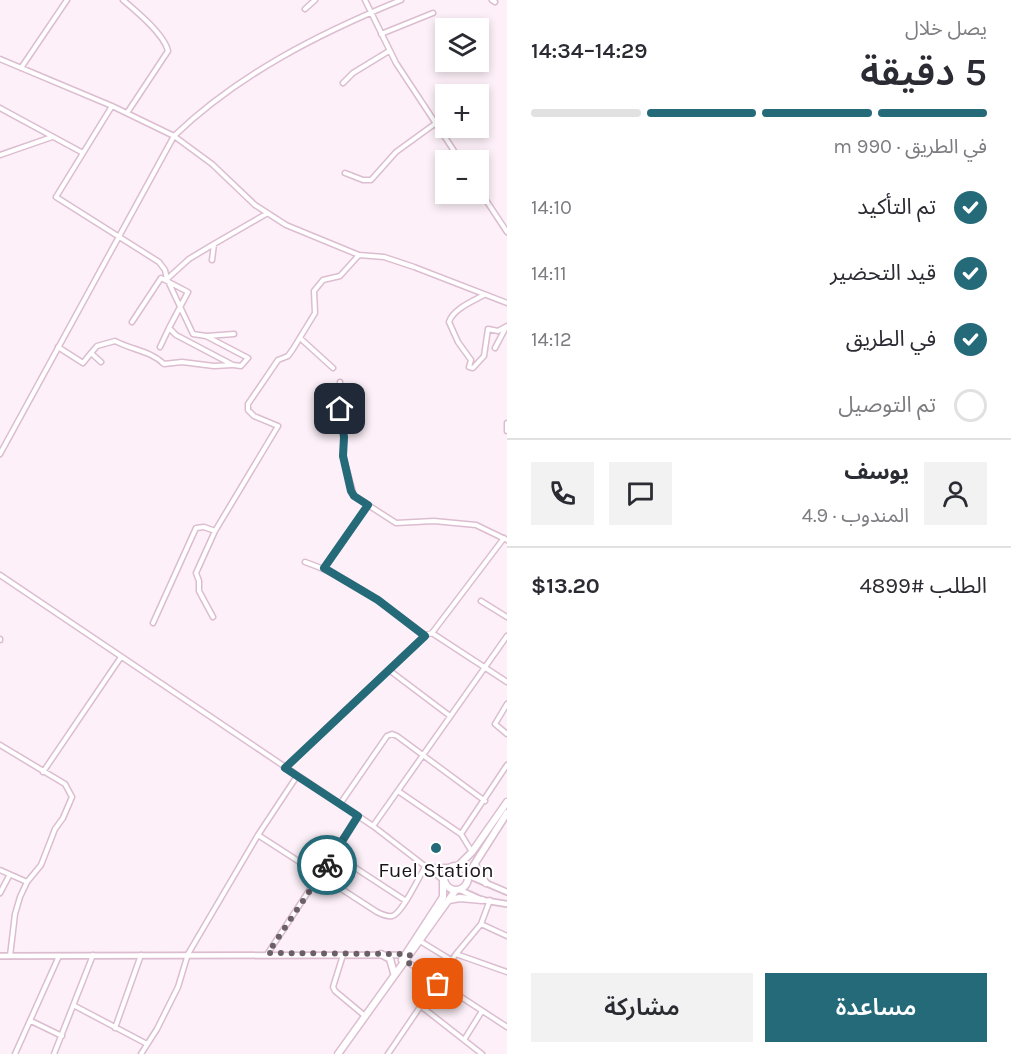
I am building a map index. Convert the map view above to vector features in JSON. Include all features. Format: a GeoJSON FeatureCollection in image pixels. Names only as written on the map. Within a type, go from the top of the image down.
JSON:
{"type":"FeatureCollection","features":[{"type":"Feature","properties":{"kind":"highway"},"geometry":{"type":"LineString","coordinates":[[407,957],[443,897],[445,871],[449,867],[458,866],[472,852],[507,802]]}},
{"type":"Feature","properties":{"kind":"highway"},"geometry":{"type":"LineString","coordinates":[[338,1054],[448,900],[467,884],[467,874],[507,814]]}},
{"type":"Feature","properties":{"kind":"highway"},"geometry":{"type":"LineString","coordinates":[[475,864],[486,883]]}},
{"type":"Feature","properties":{"kind":"highway"},"geometry":{"type":"LineString","coordinates":[[458,866],[467,874]]}},
{"type":"Feature","properties":{"kind":"highway"},"geometry":{"type":"LineString","coordinates":[[443,881],[447,887],[458,890]]}},
{"type":"Feature","properties":{"kind":"highway"},"geometry":{"type":"LineString","coordinates":[[448,900],[460,898],[486,900]]}},
{"type":"Feature","properties":{"kind":"highway"},"geometry":{"type":"LineString","coordinates":[[381,954],[390,959],[393,976]]}},
{"type":"Feature","properties":{"kind":"street"},"geometry":{"type":"LineString","coordinates":[[21,68],[67,0]]}},
{"type":"Feature","properties":{"kind":"street"},"geometry":{"type":"LineString","coordinates":[[123,0],[154,30],[168,51],[127,113]]}},
{"type":"Feature","properties":{"kind":"street"},"geometry":{"type":"LineString","coordinates":[[305,9],[315,0]]}},
{"type":"Feature","properties":{"kind":"street"},"geometry":{"type":"LineString","coordinates":[[345,173],[363,180],[371,180],[396,152],[435,123],[389,51],[365,0]]}},
{"type":"Feature","properties":{"kind":"street"},"geometry":{"type":"LineString","coordinates":[[0,454],[174,136],[204,109],[274,61],[310,40],[401,0]]}},
{"type":"Feature","properties":{"kind":"street"},"geometry":{"type":"LineString","coordinates":[[381,34],[434,13]]}},
{"type":"Feature","properties":{"kind":"street"},"geometry":{"type":"LineString","coordinates":[[343,83],[353,73],[389,51]]}},
{"type":"Feature","properties":{"kind":"street"},"geometry":{"type":"LineString","coordinates":[[0,59],[112,106],[174,136],[212,164],[267,214],[286,225],[359,255],[367,254],[400,262],[507,303]]}},
{"type":"Feature","properties":{"kind":"street"},"geometry":{"type":"LineString","coordinates":[[112,106],[57,198],[159,262],[165,270],[180,309],[193,334],[206,336],[234,334]]}},
{"type":"Feature","properties":{"kind":"street"},"geometry":{"type":"LineString","coordinates":[[0,108],[84,153]]}},
{"type":"Feature","properties":{"kind":"street"},"geometry":{"type":"LineString","coordinates":[[0,155],[53,136]]}},
{"type":"Feature","properties":{"kind":"street"},"geometry":{"type":"LineString","coordinates":[[489,204],[507,232]]}},
{"type":"Feature","properties":{"kind":"street"},"geometry":{"type":"LineString","coordinates":[[167,279],[189,259],[267,214]]}},
{"type":"Feature","properties":{"kind":"street"},"geometry":{"type":"LineString","coordinates":[[212,260],[214,244]]}},
{"type":"Feature","properties":{"kind":"street"},"geometry":{"type":"LineString","coordinates":[[213,617],[199,591],[196,573],[215,531],[278,426],[254,416],[248,410],[248,404],[278,360],[288,356],[315,314],[314,291],[322,280],[340,276],[359,255]]}},
{"type":"Feature","properties":{"kind":"street"},"geometry":{"type":"LineString","coordinates":[[132,322],[161,278],[167,279],[188,292],[160,347]]}},
{"type":"Feature","properties":{"kind":"street"},"geometry":{"type":"LineString","coordinates":[[485,294],[461,308],[449,322],[471,360],[469,367],[473,368],[484,356],[488,329],[498,332],[506,327]]}},
{"type":"Feature","properties":{"kind":"street"},"geometry":{"type":"LineString","coordinates":[[495,348],[506,327]]}},
{"type":"Feature","properties":{"kind":"street"},"geometry":{"type":"LineString","coordinates":[[170,328],[176,334],[233,365]]}},
{"type":"Feature","properties":{"kind":"street"},"geometry":{"type":"LineString","coordinates":[[58,347],[83,363],[97,346],[115,341],[136,351],[148,352],[164,364],[182,362],[240,366],[248,358],[206,336]]}},
{"type":"Feature","properties":{"kind":"street"},"geometry":{"type":"LineString","coordinates":[[300,338],[333,368]]}},
{"type":"Feature","properties":{"kind":"street"},"geometry":{"type":"LineString","coordinates":[[91,353],[101,362]]}},
{"type":"Feature","properties":{"kind":"street"},"geometry":{"type":"LineString","coordinates":[[285,768],[425,636],[432,633],[505,539],[476,525],[434,521],[396,523],[354,496],[343,456],[340,382]]}},
{"type":"Feature","properties":{"kind":"street"},"geometry":{"type":"LineString","coordinates":[[507,423],[507,431]]}},
{"type":"Feature","properties":{"kind":"street"},"geometry":{"type":"LineString","coordinates":[[324,568],[368,505]]}},
{"type":"Feature","properties":{"kind":"street"},"geometry":{"type":"LineString","coordinates":[[153,623],[196,528],[204,526],[215,531]]}},
{"type":"Feature","properties":{"kind":"street"},"geometry":{"type":"LineString","coordinates":[[305,562],[324,568],[378,600],[425,636]]}},
{"type":"Feature","properties":{"kind":"street"},"geometry":{"type":"LineString","coordinates":[[0,575],[373,825],[443,881]]}},
{"type":"Feature","properties":{"kind":"street"},"geometry":{"type":"LineString","coordinates":[[481,601],[507,618]]}},
{"type":"Feature","properties":{"kind":"street"},"geometry":{"type":"LineString","coordinates":[[432,633],[507,682]]}},
{"type":"Feature","properties":{"kind":"street"},"geometry":{"type":"LineString","coordinates":[[373,825],[507,636]]}},
{"type":"Feature","properties":{"kind":"street"},"geometry":{"type":"LineString","coordinates":[[43,772],[121,657]]}},
{"type":"Feature","properties":{"kind":"street"},"geometry":{"type":"LineString","coordinates":[[389,670],[450,716]]}},
{"type":"Feature","properties":{"kind":"street"},"geometry":{"type":"LineString","coordinates":[[507,704],[495,724],[507,734]]}},
{"type":"Feature","properties":{"kind":"street"},"geometry":{"type":"LineString","coordinates":[[340,804],[387,736],[392,734],[485,801]]}},
{"type":"Feature","properties":{"kind":"street"},"geometry":{"type":"LineString","coordinates":[[0,745],[65,784],[70,789],[72,797],[63,818],[55,829],[41,865],[27,882],[15,914],[10,956]]}},
{"type":"Feature","properties":{"kind":"street"},"geometry":{"type":"LineString","coordinates":[[461,834],[507,765]]}},
{"type":"Feature","properties":{"kind":"street"},"geometry":{"type":"LineString","coordinates":[[141,1054],[178,987],[188,954],[258,836],[297,776]]}},
{"type":"Feature","properties":{"kind":"street"},"geometry":{"type":"LineString","coordinates":[[398,791],[461,834],[472,852]]}},
{"type":"Feature","properties":{"kind":"street"},"geometry":{"type":"LineString","coordinates":[[268,953],[321,876],[358,816]]}},
{"type":"Feature","properties":{"kind":"street"},"geometry":{"type":"LineString","coordinates":[[258,836],[384,915],[394,915],[406,901],[425,867]]}},
{"type":"Feature","properties":{"kind":"street"},"geometry":{"type":"LineString","coordinates":[[334,854],[406,901]]}},
{"type":"Feature","properties":{"kind":"street"},"geometry":{"type":"LineString","coordinates":[[425,867],[449,867]]}},
{"type":"Feature","properties":{"kind":"street"},"geometry":{"type":"LineString","coordinates":[[0,870],[9,876],[27,882]]}},
{"type":"Feature","properties":{"kind":"street"},"geometry":{"type":"LineString","coordinates":[[467,874],[507,892]]}},
{"type":"Feature","properties":{"kind":"street"},"geometry":{"type":"LineString","coordinates":[[0,893],[9,876]]}},
{"type":"Feature","properties":{"kind":"street"},"geometry":{"type":"LineString","coordinates":[[458,890],[486,900],[507,904]]}},
{"type":"Feature","properties":{"kind":"street"},"geometry":{"type":"LineString","coordinates":[[390,1054],[456,954],[482,924],[486,900]]}},
{"type":"Feature","properties":{"kind":"street"},"geometry":{"type":"LineString","coordinates":[[482,924],[507,936]]}},
{"type":"Feature","properties":{"kind":"street"},"geometry":{"type":"LineString","coordinates":[[420,941],[452,960]]}},
{"type":"Feature","properties":{"kind":"street"},"geometry":{"type":"LineString","coordinates":[[0,956],[268,953],[381,954],[407,957],[438,984],[507,1027]]}},
{"type":"Feature","properties":{"kind":"street"},"geometry":{"type":"LineString","coordinates":[[54,1054],[75,1006],[93,954]]}},
{"type":"Feature","properties":{"kind":"street"},"geometry":{"type":"LineString","coordinates":[[456,954],[505,972],[507,965]]}},
{"type":"Feature","properties":{"kind":"street"},"geometry":{"type":"LineString","coordinates":[[15,1054],[59,955]]}},
{"type":"Feature","properties":{"kind":"street"},"geometry":{"type":"LineString","coordinates":[[116,1028],[142,955]]}},
{"type":"Feature","properties":{"kind":"street"},"geometry":{"type":"LineString","coordinates":[[343,955],[333,987],[365,1016]]}},
{"type":"Feature","properties":{"kind":"street"},"geometry":{"type":"LineString","coordinates":[[75,1006],[147,1044]]}},
{"type":"Feature","properties":{"kind":"street"},"geometry":{"type":"LineString","coordinates":[[422,1007],[482,1054]]}},
{"type":"Feature","properties":{"kind":"street"},"geometry":{"type":"LineString","coordinates":[[464,1040],[482,1011]]}},
{"type":"Feature","properties":{"kind":"street"},"geometry":{"type":"LineString","coordinates":[[31,1021],[62,1036]]}},
{"type":"Feature","properties":{"kind":"way so far"},"geometry":{"type":"LineString","coordinates":[[327,865],[268,953],[406,954],[410,955],[406,961],[438,984]]}},
{"type":"Feature","properties":{"kind":"place","name":"Fuel Station"},"geometry":{"type":"Point","coordinates":[436,848]}},
{"type":"Feature","properties":{"kind":"route"},"geometry":{"type":"LineString","coordinates":[[327,865],[358,816],[285,768],[425,636],[378,600],[324,568],[368,505],[358,500],[351,491],[343,456],[344,437],[340,409]]}}]}
